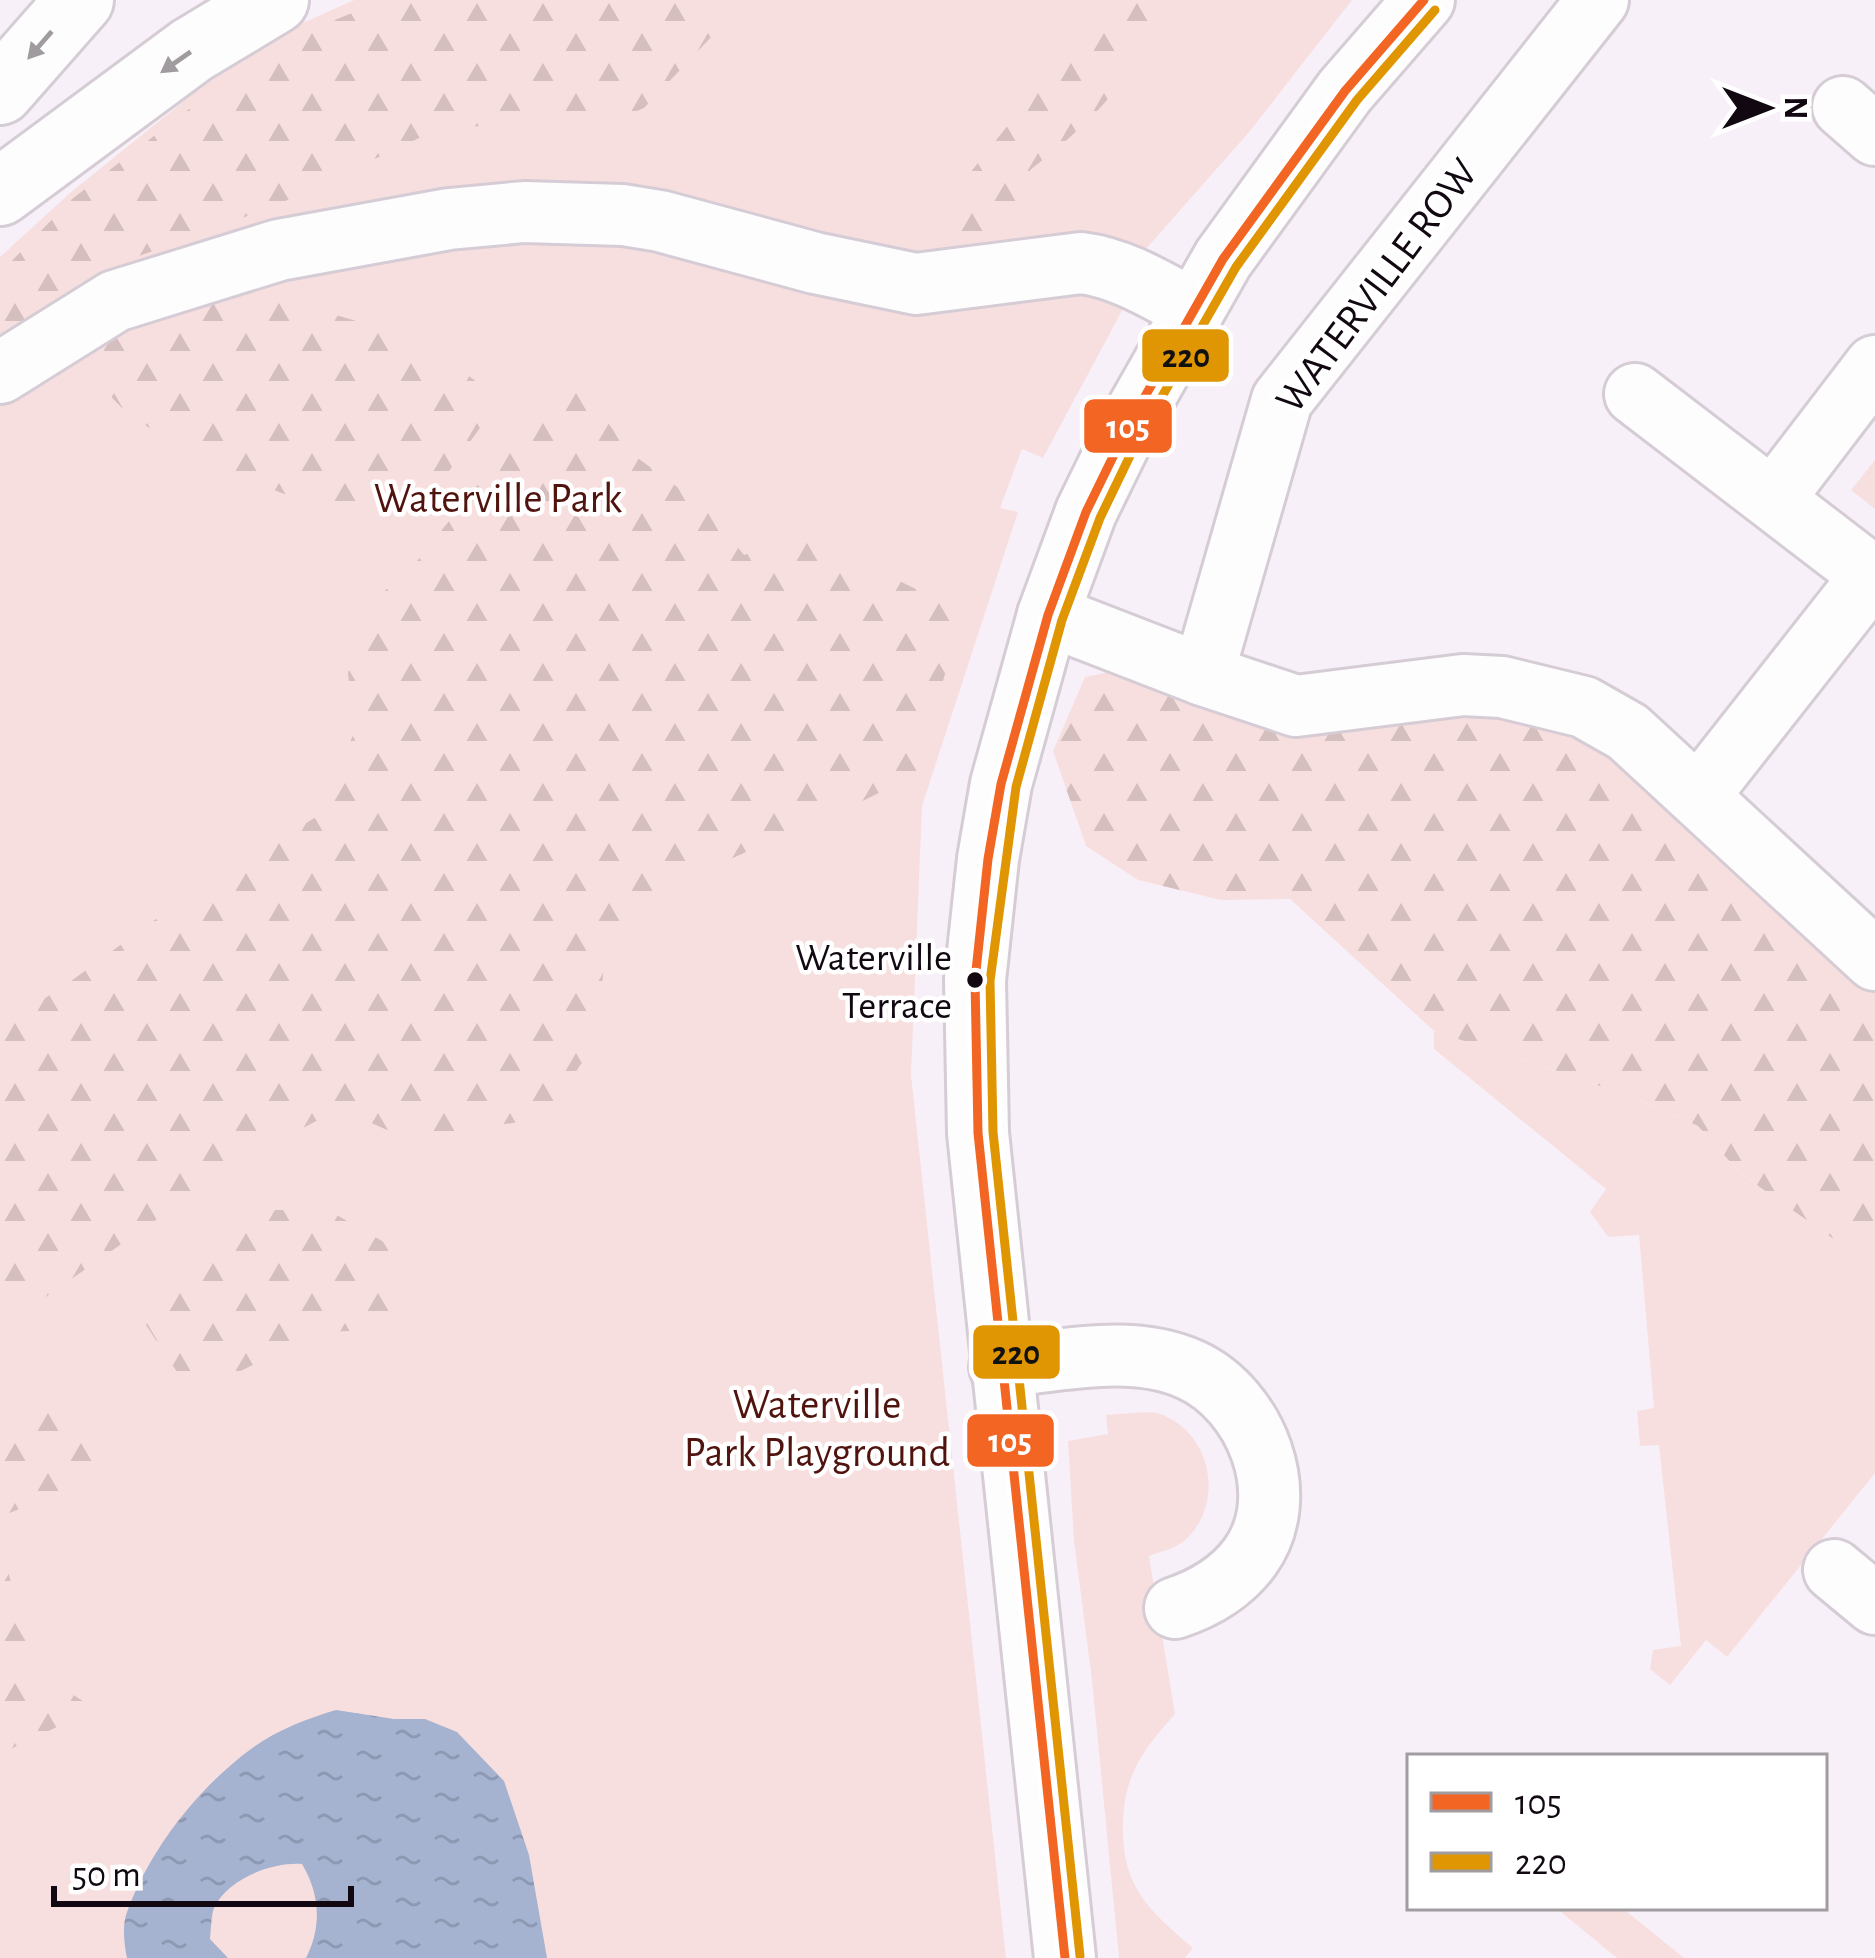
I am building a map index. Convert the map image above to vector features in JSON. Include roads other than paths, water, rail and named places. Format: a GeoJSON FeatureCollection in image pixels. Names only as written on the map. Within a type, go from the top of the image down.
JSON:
{"type":"FeatureCollection","features":[{"type":"Feature","properties":{"kind":"highway"},"geometry":{"type":"LineString","coordinates":[[0,91],[80,0]]}},
{"type":"Feature","properties":{"kind":"highway"},"geometry":{"type":"LineString","coordinates":[[0,192],[192,50],[275,0]]}},
{"type":"Feature","properties":{"kind":"street"},"geometry":{"type":"LineString","coordinates":[[1065,1958],[981,1190],[975,980],[1001,784],[1048,615],[1086,512],[1127,428],[1223,260],[1345,92],[1424,0]]}},
{"type":"Feature","properties":{"kind":"street","name":"WATERVILLE ROW"},"geometry":{"type":"LineString","coordinates":[[1203,675],[1282,400],[1598,0]]}},
{"type":"Feature","properties":{"kind":"street"},"geometry":{"type":"LineString","coordinates":[[0,373],[115,301],[279,250],[449,219],[524,212],[604,213],[660,221],[895,282],[937,283],[1096,265],[1194,310]]}},
{"type":"Feature","properties":{"kind":"street"},"geometry":{"type":"LineString","coordinates":[[1774,497],[1875,366]]}},
{"type":"Feature","properties":{"kind":"street"},"geometry":{"type":"LineString","coordinates":[[1635,394],[1873,576],[1699,795]]}},
{"type":"Feature","properties":{"kind":"street"},"geometry":{"type":"LineString","coordinates":[[1048,615],[1296,706],[1463,686],[1502,687],[1584,707],[1628,732],[1875,960]]}},
{"type":"Feature","properties":{"kind":"street"},"geometry":{"type":"LineString","coordinates":[[1000,1367],[1115,1356],[1154,1359],[1190,1369],[1219,1386],[1247,1418],[1262,1448],[1266,1474],[1262,1532],[1235,1574],[1198,1600],[1175,1608]]}},
{"type":"Feature","properties":{"kind":"water"},"geometry":{"type":"Polygon","coordinates":[[[336,1710],[425,1719],[457,1732],[504,1781],[529,1855],[547,1958],[306,1958],[317,1911],[302,1864],[252,1874],[221,1897],[213,1911],[210,1939],[228,1958],[127,1958],[127,1912],[162,1843],[195,1801],[261,1742],[336,1710]]]}},
{"type":"Feature","properties":{"kind":"place","name":"Waterville Terrace"},"geometry":{"type":"Point","coordinates":[975,980]}},
{"type":"Feature","properties":{"kind":"park label","name":"Waterville Park"},"geometry":{"type":"Point","coordinates":[498,499]}},
{"type":"Feature","properties":{"kind":"park label","name":"Waterville Park Playground"},"geometry":{"type":"Point","coordinates":[817,1429]}}]}
